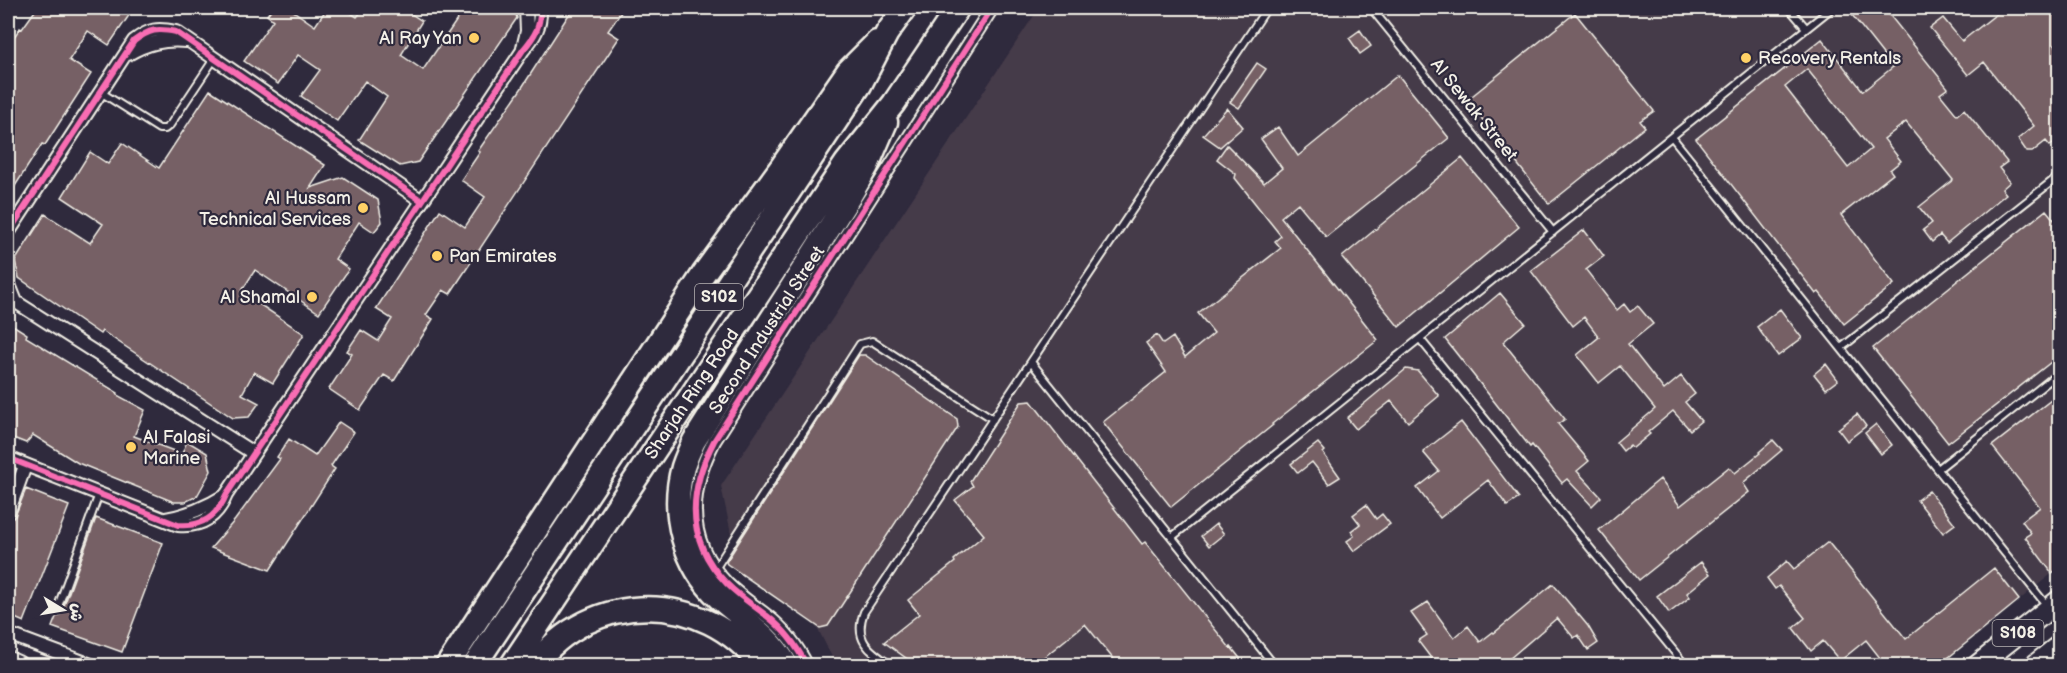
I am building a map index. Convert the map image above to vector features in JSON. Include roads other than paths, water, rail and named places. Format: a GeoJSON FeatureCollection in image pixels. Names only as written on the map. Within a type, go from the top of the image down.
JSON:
{"type":"FeatureCollection","features":[{"type":"Feature","properties":{"kind":"highway","name":"Sharjah Ring Road"},"geometry":{"type":"LineString","coordinates":[[474,666],[860,85],[887,33],[905,8]]}},
{"type":"Feature","properties":{"kind":"highway","name":"Sharjah Ring Road"},"geometry":{"type":"LineString","coordinates":[[511,666],[846,163],[894,103],[958,8]]}},
{"type":"Feature","properties":{"kind":"highway"},"geometry":{"type":"LineString","coordinates":[[447,666],[724,244],[780,169],[848,71],[887,33]]}},
{"type":"Feature","properties":{"kind":"highway"},"geometry":{"type":"LineString","coordinates":[[787,666],[770,641],[720,598],[700,576],[693,564],[680,526],[678,505],[683,465],[694,441],[862,175],[894,103]]}},
{"type":"Feature","properties":{"kind":"highway"},"geometry":{"type":"LineString","coordinates":[[534,666],[552,644],[579,626],[604,615],[630,609],[657,608],[684,612],[709,621],[732,635],[752,653],[761,666]]}},
{"type":"Feature","properties":{"kind":"main road","name":"S108"},"geometry":{"type":"LineString","coordinates":[[1977,666],[2054,604]]}},
{"type":"Feature","properties":{"kind":"main road","name":"S108"},"geometry":{"type":"LineString","coordinates":[[2034,666],[2060,645]]}},
{"type":"Feature","properties":{"kind":"main road"},"geometry":{"type":"LineString","coordinates":[[8,662],[16,666]]}},
{"type":"Feature","properties":{"kind":"street"},"geometry":{"type":"LineString","coordinates":[[523,50],[527,31],[526,8]]}},
{"type":"Feature","properties":{"kind":"street"},"geometry":{"type":"LineString","coordinates":[[8,458],[166,519],[203,508],[226,495],[523,50],[535,37],[540,20],[540,8]]}},
{"type":"Feature","properties":{"kind":"street","name":"Second Industrial Street"},"geometry":{"type":"LineString","coordinates":[[807,666],[788,634],[728,585],[714,569],[697,531],[694,511],[696,486],[706,455],[714,441],[992,8]]}},
{"type":"Feature","properties":{"kind":"street"},"geometry":{"type":"LineString","coordinates":[[8,233],[127,54],[141,46],[172,40],[188,42],[422,201]]}},
{"type":"Feature","properties":{"kind":"street"},"geometry":{"type":"LineString","coordinates":[[8,282],[12,299],[253,453]]}},
{"type":"Feature","properties":{"kind":"street"},"geometry":{"type":"LineString","coordinates":[[8,513],[25,466]]}},
{"type":"Feature","properties":{"kind":"street"},"geometry":{"type":"LineString","coordinates":[[8,634],[94,666]]}},
{"type":"Feature","properties":{"kind":"lane"},"geometry":{"type":"LineString","coordinates":[[892,666],[868,648],[863,640],[860,631],[864,612],[1267,8]]}},
{"type":"Feature","properties":{"kind":"lane","name":"Al Sewak Street"},"geometry":{"type":"LineString","coordinates":[[1371,8],[1553,232]]}},
{"type":"Feature","properties":{"kind":"lane"},"geometry":{"type":"LineString","coordinates":[[1789,8],[1806,28]]}},
{"type":"Feature","properties":{"kind":"lane"},"geometry":{"type":"LineString","coordinates":[[1172,537],[1832,8]]}},
{"type":"Feature","properties":{"kind":"lane"},"geometry":{"type":"LineString","coordinates":[[102,93],[159,129],[165,129],[170,125],[214,59]]}},
{"type":"Feature","properties":{"kind":"lane"},"geometry":{"type":"LineString","coordinates":[[1672,137],[1938,469],[2054,604]]}},
{"type":"Feature","properties":{"kind":"lane"},"geometry":{"type":"LineString","coordinates":[[1841,348],[2060,175]]}},
{"type":"Feature","properties":{"kind":"lane"},"geometry":{"type":"LineString","coordinates":[[1420,339],[1686,666]]}},
{"type":"Feature","properties":{"kind":"lane"},"geometry":{"type":"LineString","coordinates":[[714,569],[860,344],[872,341],[993,419]]}},
{"type":"Feature","properties":{"kind":"lane"},"geometry":{"type":"LineString","coordinates":[[1031,362],[1275,666]]}},
{"type":"Feature","properties":{"kind":"lane"},"geometry":{"type":"LineString","coordinates":[[1938,469],[2060,372]]}},
{"type":"Feature","properties":{"kind":"lane"},"geometry":{"type":"LineString","coordinates":[[56,612],[99,494]]}},
{"type":"Feature","properties":{"kind":"place","name":"Al Ray Yan"},"geometry":{"type":"Point","coordinates":[474,38]}},
{"type":"Feature","properties":{"kind":"place","name":"Recovery Rentals"},"geometry":{"type":"Point","coordinates":[1746,58]}},
{"type":"Feature","properties":{"kind":"place","name":"Al Hussam Technical Services"},"geometry":{"type":"Point","coordinates":[363,208]}},
{"type":"Feature","properties":{"kind":"place","name":"Pan Emirates"},"geometry":{"type":"Point","coordinates":[437,256]}},
{"type":"Feature","properties":{"kind":"place","name":"Al Shamal"},"geometry":{"type":"Point","coordinates":[312,297]}},
{"type":"Feature","properties":{"kind":"place","name":"Al Falasi Marine"},"geometry":{"type":"Point","coordinates":[131,447]}}]}
